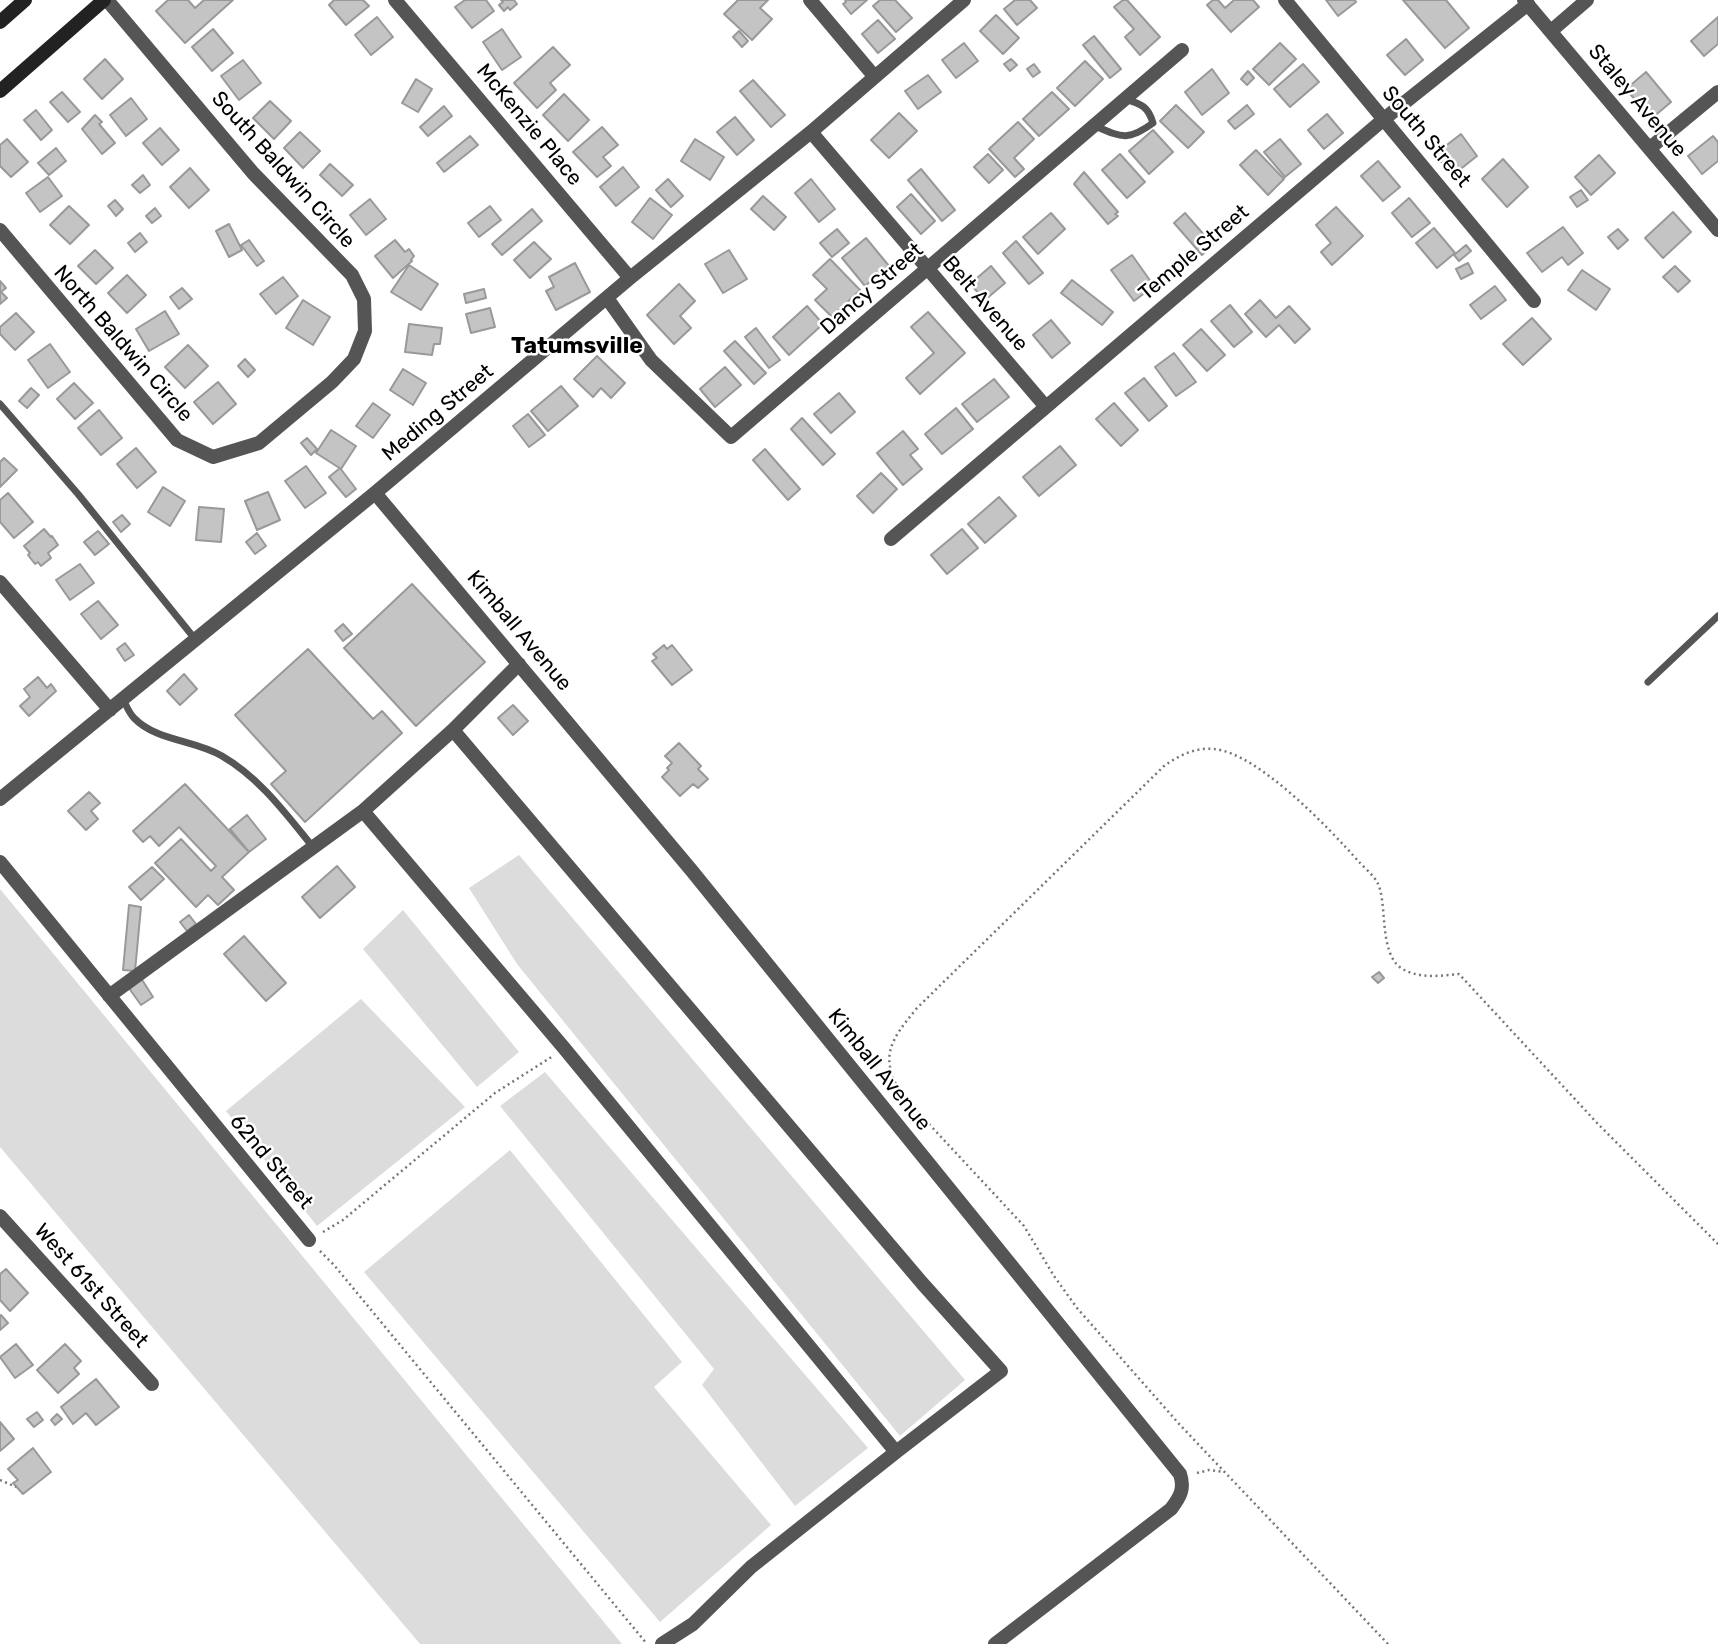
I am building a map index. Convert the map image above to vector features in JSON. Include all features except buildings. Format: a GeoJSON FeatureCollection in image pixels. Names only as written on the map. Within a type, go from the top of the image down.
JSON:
{"type":"FeatureCollection","features":[{"type":"Feature","properties":{"kind":"main road"},"geometry":{"type":"LineString","coordinates":[[0,22],[25,0]]}},
{"type":"Feature","properties":{"kind":"main road"},"geometry":{"type":"LineString","coordinates":[[0,90],[105,0]]}},
{"type":"Feature","properties":{"kind":"street","name":"South Baldwin Circle"},"geometry":{"type":"LineString","coordinates":[[105,0],[253,173],[352,275],[364,299],[366,331],[354,359],[332,382]]}},
{"type":"Feature","properties":{"kind":"street","name":"McKenzie Place"},"geometry":{"type":"LineString","coordinates":[[395,0],[631,278]]}},
{"type":"Feature","properties":{"kind":"street"},"geometry":{"type":"LineString","coordinates":[[810,0],[874,76]]}},
{"type":"Feature","properties":{"kind":"street","name":"Meding Street"},"geometry":{"type":"LineString","coordinates":[[0,799],[811,132],[964,0]]}},
{"type":"Feature","properties":{"kind":"street","name":"South Street"},"geometry":{"type":"LineString","coordinates":[[1285,0],[1534,301]]}},
{"type":"Feature","properties":{"kind":"street"},"geometry":{"type":"LineString","coordinates":[[1551,31],[1587,0]]}},
{"type":"Feature","properties":{"kind":"street","name":"Temple Street"},"geometry":{"type":"LineString","coordinates":[[891,539],[1384,119],[1526,2]]}},
{"type":"Feature","properties":{"kind":"street","name":"Staley Avenue"},"geometry":{"type":"LineString","coordinates":[[1526,2],[1718,230]]}},
{"type":"Feature","properties":{"kind":"street","name":"Dancy Street"},"geometry":{"type":"LineString","coordinates":[[607,298],[651,360],[731,437],[1182,50]]}},
{"type":"Feature","properties":{"kind":"street"},"geometry":{"type":"LineString","coordinates":[[1650,148],[1718,92]]}},
{"type":"Feature","properties":{"kind":"street","name":"Belt Avenue"},"geometry":{"type":"LineString","coordinates":[[811,132],[1046,407]]}},
{"type":"Feature","properties":{"kind":"street","name":"North Baldwin Circle"},"geometry":{"type":"LineString","coordinates":[[0,230],[177,440],[213,457],[259,443],[332,382]]}},
{"type":"Feature","properties":{"kind":"street","name":"Kimball Avenue"},"geometry":{"type":"LineString","coordinates":[[375,493],[692,871],[1180,1474],[1184,1484]]}},
{"type":"Feature","properties":{"kind":"street"},"geometry":{"type":"LineString","coordinates":[[0,582],[110,710]]}},
{"type":"Feature","properties":{"kind":"street"},"geometry":{"type":"LineString","coordinates":[[109,996],[363,810],[453,730],[519,664]]}},
{"type":"Feature","properties":{"kind":"street"},"geometry":{"type":"LineString","coordinates":[[453,730],[922,1283],[1001,1371],[751,1567],[693,1624],[662,1644]]}},
{"type":"Feature","properties":{"kind":"street"},"geometry":{"type":"LineString","coordinates":[[363,810],[564,1048],[896,1452]]}},
{"type":"Feature","properties":{"kind":"street","name":"62nd Street"},"geometry":{"type":"LineString","coordinates":[[0,862],[309,1240]]}},
{"type":"Feature","properties":{"kind":"street","name":"West 61st Street"},"geometry":{"type":"LineString","coordinates":[[0,1216],[152,1384]]}},
{"type":"Feature","properties":{"kind":"street"},"geometry":{"type":"LineString","coordinates":[[995,1644],[1171,1509],[1184,1484]]}},
{"type":"Feature","properties":{"kind":"lane"},"geometry":{"type":"LineString","coordinates":[[1094,126],[1114,134],[1135,136],[1153,123],[1149,109],[1125,99]]}},
{"type":"Feature","properties":{"kind":"lane"},"geometry":{"type":"LineString","coordinates":[[0,404],[78,494],[196,640]]}},
{"type":"Feature","properties":{"kind":"lane"},"geometry":{"type":"LineString","coordinates":[[1647,682],[1718,616]]}},
{"type":"Feature","properties":{"kind":"lane"},"geometry":{"type":"LineString","coordinates":[[123,699],[132,717],[148,729],[223,756],[251,777],[269,793],[313,847]]}},
{"type":"Feature","properties":{"kind":"path"},"geometry":{"type":"LineString","coordinates":[[1388,1644],[1224,1472],[1077,1308],[1024,1226],[902,1095],[893,1081],[889,1063],[889,1049],[896,1033],[917,1008],[1164,766],[1195,751],[1213,749],[1234,754],[1266,774],[1332,832],[1379,883],[1390,953],[1400,967],[1428,976],[1459,974],[1598,1124],[1718,1244]]}},
{"type":"Feature","properties":{"kind":"path","name":"62nd Street"},"geometry":{"type":"LineString","coordinates":[[309,1240],[343,1220],[495,1093],[564,1048]]}},
{"type":"Feature","properties":{"kind":"path"},"geometry":{"type":"LineString","coordinates":[[309,1240],[334,1265],[647,1644]]}},
{"type":"Feature","properties":{"kind":"path"},"geometry":{"type":"LineString","coordinates":[[1184,1484],[1198,1472],[1224,1472]]}},
{"type":"Feature","properties":{"kind":"path"},"geometry":{"type":"LineString","coordinates":[[0,1480],[16,1487]]}},
{"type":"Feature","properties":{"kind":"shaded area"},"geometry":{"type":"Polygon","coordinates":[[[519,855],[965,1380],[900,1436],[517,964],[469,888],[519,855]]]}},
{"type":"Feature","properties":{"kind":"shaded area"},"geometry":{"type":"Polygon","coordinates":[[[0,889],[622,1644],[420,1644],[0,1147],[0,889]]]}},
{"type":"Feature","properties":{"kind":"shaded area"},"geometry":{"type":"Polygon","coordinates":[[[403,910],[519,1052],[477,1087],[363,949],[403,910]]]}},
{"type":"Feature","properties":{"kind":"shaded area"},"geometry":{"type":"Polygon","coordinates":[[[361,999],[465,1107],[317,1226],[226,1111],[361,999]]]}},
{"type":"Feature","properties":{"kind":"shaded area"},"geometry":{"type":"Polygon","coordinates":[[[545,1072],[868,1448],[795,1506],[702,1385],[714,1369],[500,1106],[545,1072]]]}},
{"type":"Feature","properties":{"kind":"shaded area"},"geometry":{"type":"Polygon","coordinates":[[[510,1150],[682,1362],[654,1387],[771,1525],[660,1622],[364,1272],[510,1150]]]}},
{"type":"Feature","properties":{"kind":"district","name":"Tatumsville"},"geometry":{"type":"Point","coordinates":[577,346]}}]}
